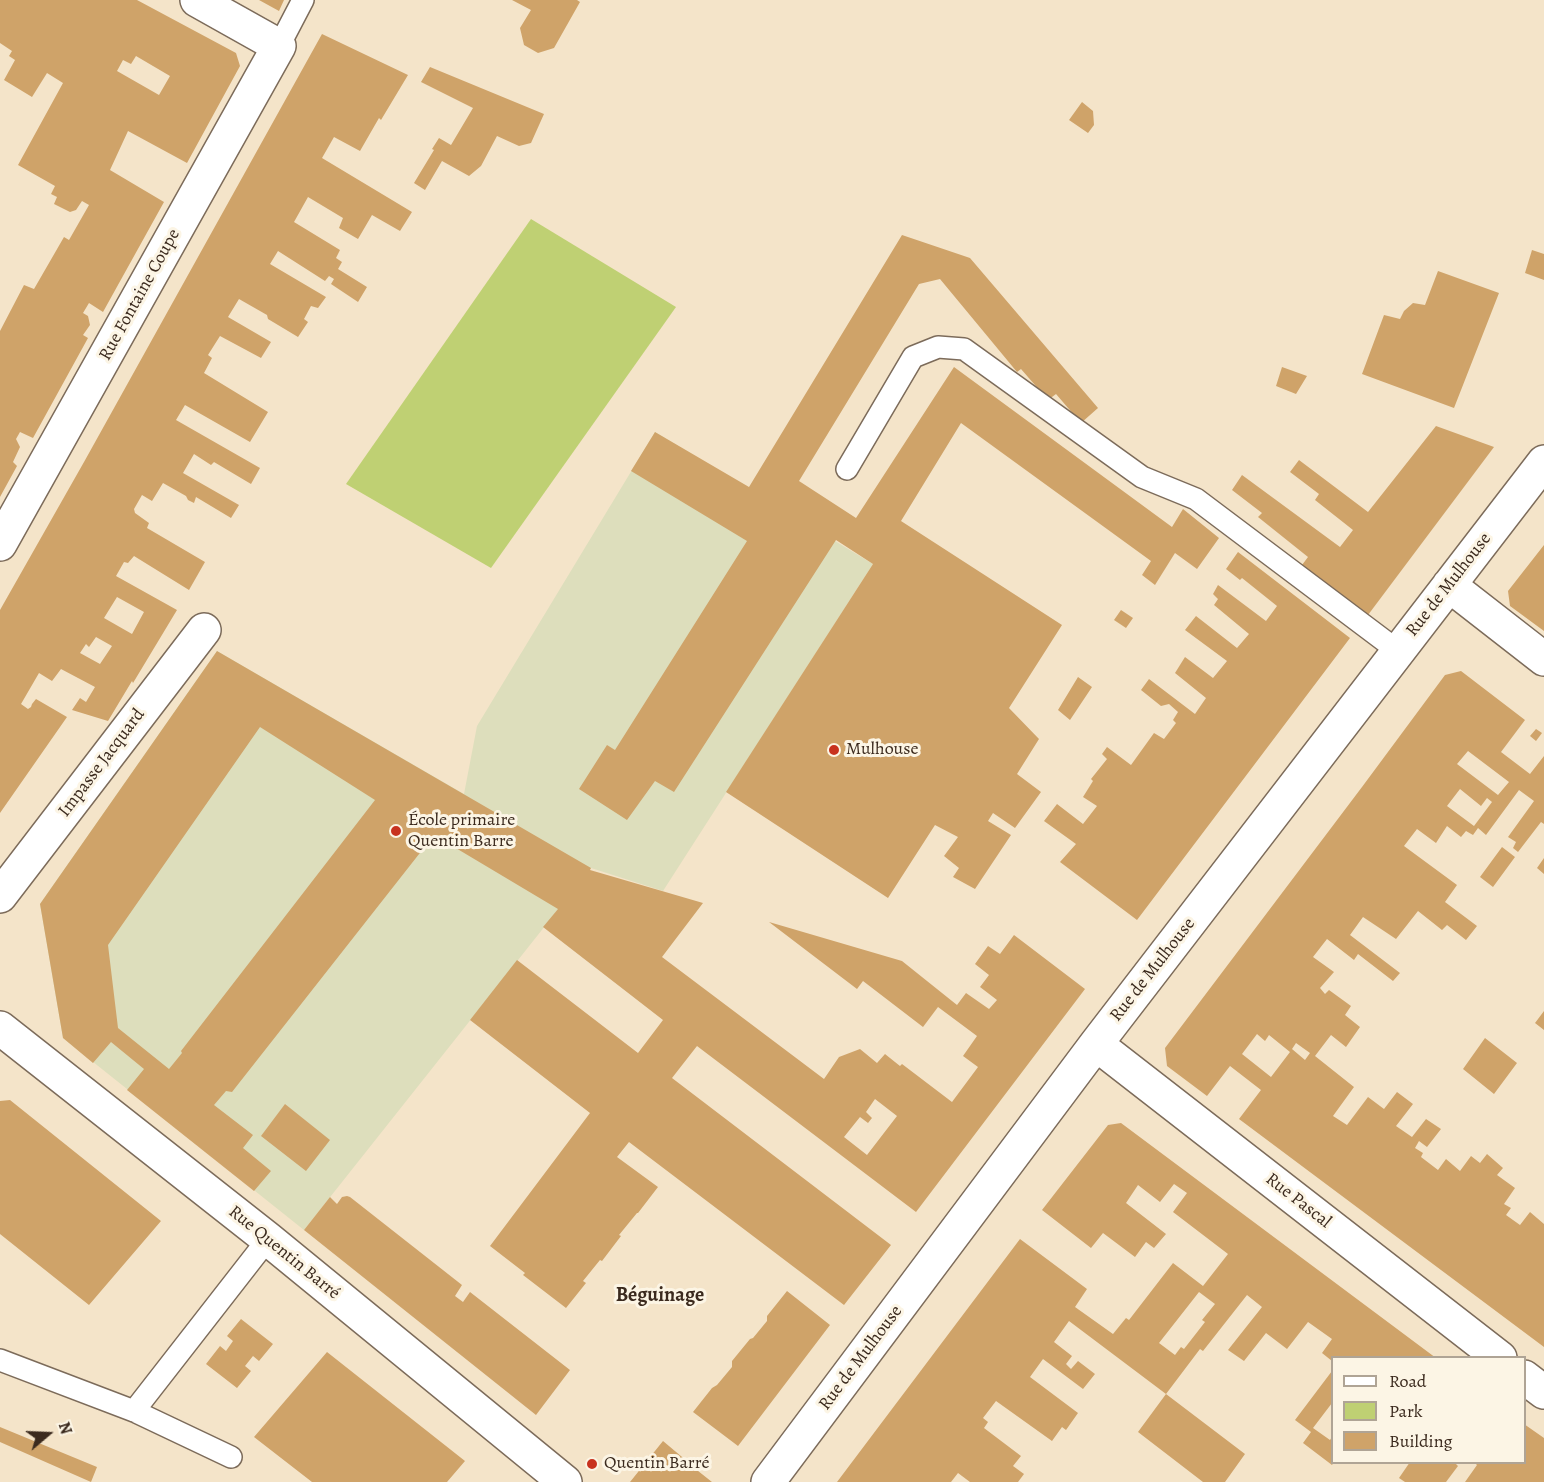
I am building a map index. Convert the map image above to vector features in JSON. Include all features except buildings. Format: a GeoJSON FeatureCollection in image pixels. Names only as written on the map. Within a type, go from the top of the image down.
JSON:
{"type":"FeatureCollection","features":[{"type":"Feature","properties":{"kind":"street"},"geometry":{"type":"LineString","coordinates":[[197,0],[279,46]]}},
{"type":"Feature","properties":{"kind":"street","name":"Rue Fontaine Coupe"},"geometry":{"type":"LineString","coordinates":[[3,532],[279,46]]}},
{"type":"Feature","properties":{"kind":"street","name":"Rue de Mulhouse"},"geometry":{"type":"LineString","coordinates":[[768,1482],[1096,1044],[1544,462]]}},
{"type":"Feature","properties":{"kind":"street"},"geometry":{"type":"LineString","coordinates":[[1449,585],[1544,659]]}},
{"type":"Feature","properties":{"kind":"street","name":"Impasse Jacquard"},"geometry":{"type":"LineString","coordinates":[[0,896],[204,630]]}},
{"type":"Feature","properties":{"kind":"street","name":"Rue Quentin Barré"},"geometry":{"type":"LineString","coordinates":[[0,1028],[268,1239],[565,1482]]}},
{"type":"Feature","properties":{"kind":"street","name":"Rue Pascal"},"geometry":{"type":"LineString","coordinates":[[1096,1044],[1497,1356]]}},
{"type":"Feature","properties":{"kind":"street"},"geometry":{"type":"LineString","coordinates":[[1526,1378],[1544,1392]]}},
{"type":"Feature","properties":{"kind":"lane","name":"Rue Fontaine Coupe"},"geometry":{"type":"LineString","coordinates":[[279,46],[303,0]]}},
{"type":"Feature","properties":{"kind":"lane"},"geometry":{"type":"LineString","coordinates":[[847,469],[913,357],[939,347],[964,349],[1142,477],[1196,499],[1398,651]]}},
{"type":"Feature","properties":{"kind":"lane"},"geometry":{"type":"LineString","coordinates":[[135,1411],[268,1239]]}},
{"type":"Feature","properties":{"kind":"lane"},"geometry":{"type":"LineString","coordinates":[[0,1360],[135,1411],[231,1456]]}},
{"type":"Feature","properties":{"kind":"shaded area","name":"École primaire Quentin Barre"},"geometry":{"type":"Polygon","coordinates":[[[655,432],[873,564],[663,891],[591,868],[304,1230],[63,1038],[40,904],[217,651],[464,794],[477,726],[655,432]]]}},
{"type":"Feature","properties":{"kind":"green space"},"geometry":{"type":"Polygon","coordinates":[[[531,219],[676,307],[491,568],[346,484],[531,219]]]}},
{"type":"Feature","properties":{"kind":"place","name":"Mulhouse"},"geometry":{"type":"Point","coordinates":[834,750]}},
{"type":"Feature","properties":{"kind":"place","name":"École primaire Quentin Barre"},"geometry":{"type":"Point","coordinates":[396,831]}},
{"type":"Feature","properties":{"kind":"place","name":"Quentin Barré"},"geometry":{"type":"Point","coordinates":[592,1464]}},
{"type":"Feature","properties":{"kind":"district","name":"Béguinage"},"geometry":{"type":"Point","coordinates":[660,1296]}}]}
